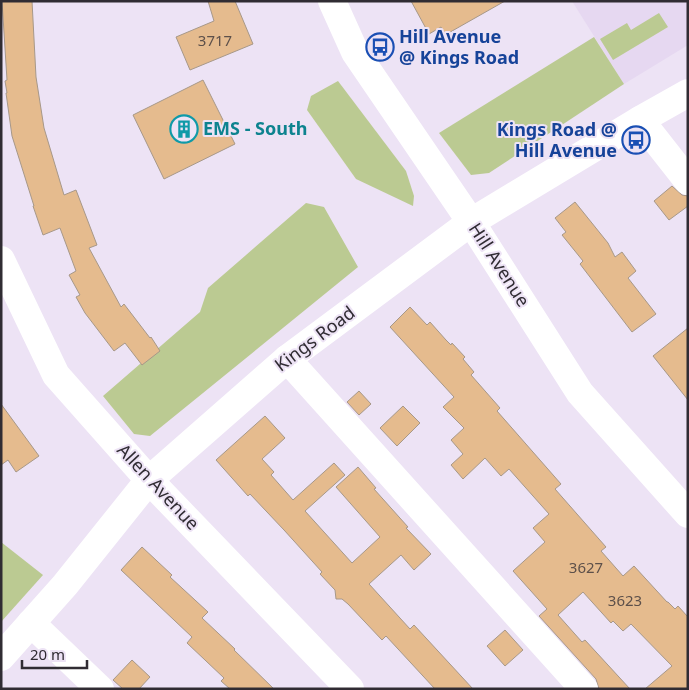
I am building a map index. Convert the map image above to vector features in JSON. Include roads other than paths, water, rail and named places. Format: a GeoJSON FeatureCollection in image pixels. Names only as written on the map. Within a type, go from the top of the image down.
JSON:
{"type":"FeatureCollection","features":[{"type":"Feature","properties":{"kind":"street","name":"Hill Avenue"},"geometry":{"type":"LineString","coordinates":[[332,1],[355,52],[471,222],[580,393],[688,514]]}},
{"type":"Feature","properties":{"kind":"street","name":"Kings Road"},"geometry":{"type":"LineString","coordinates":[[1,657],[65,585],[149,480],[287,359],[471,222],[688,93]]}},
{"type":"Feature","properties":{"kind":"street"},"geometry":{"type":"LineString","coordinates":[[640,120],[688,181]]}},
{"type":"Feature","properties":{"kind":"street","name":"Allen Avenue"},"geometry":{"type":"LineString","coordinates":[[1,260],[56,375],[149,480],[350,689]]}},
{"type":"Feature","properties":{"kind":"street"},"geometry":{"type":"LineString","coordinates":[[287,359],[584,689]]}},
{"type":"Feature","properties":{"kind":"street"},"geometry":{"type":"LineString","coordinates":[[31,623],[100,689]]}},
{"type":"Feature","properties":{"kind":"place","name":"Hill Avenue @ Kings Road"},"geometry":{"type":"Point","coordinates":[380,47]}},
{"type":"Feature","properties":{"kind":"place","name":"EMS - South"},"geometry":{"type":"Point","coordinates":[184,129]}},
{"type":"Feature","properties":{"kind":"place","name":"Kings Road @ Hill Avenue"},"geometry":{"type":"Point","coordinates":[636,140]}}]}
